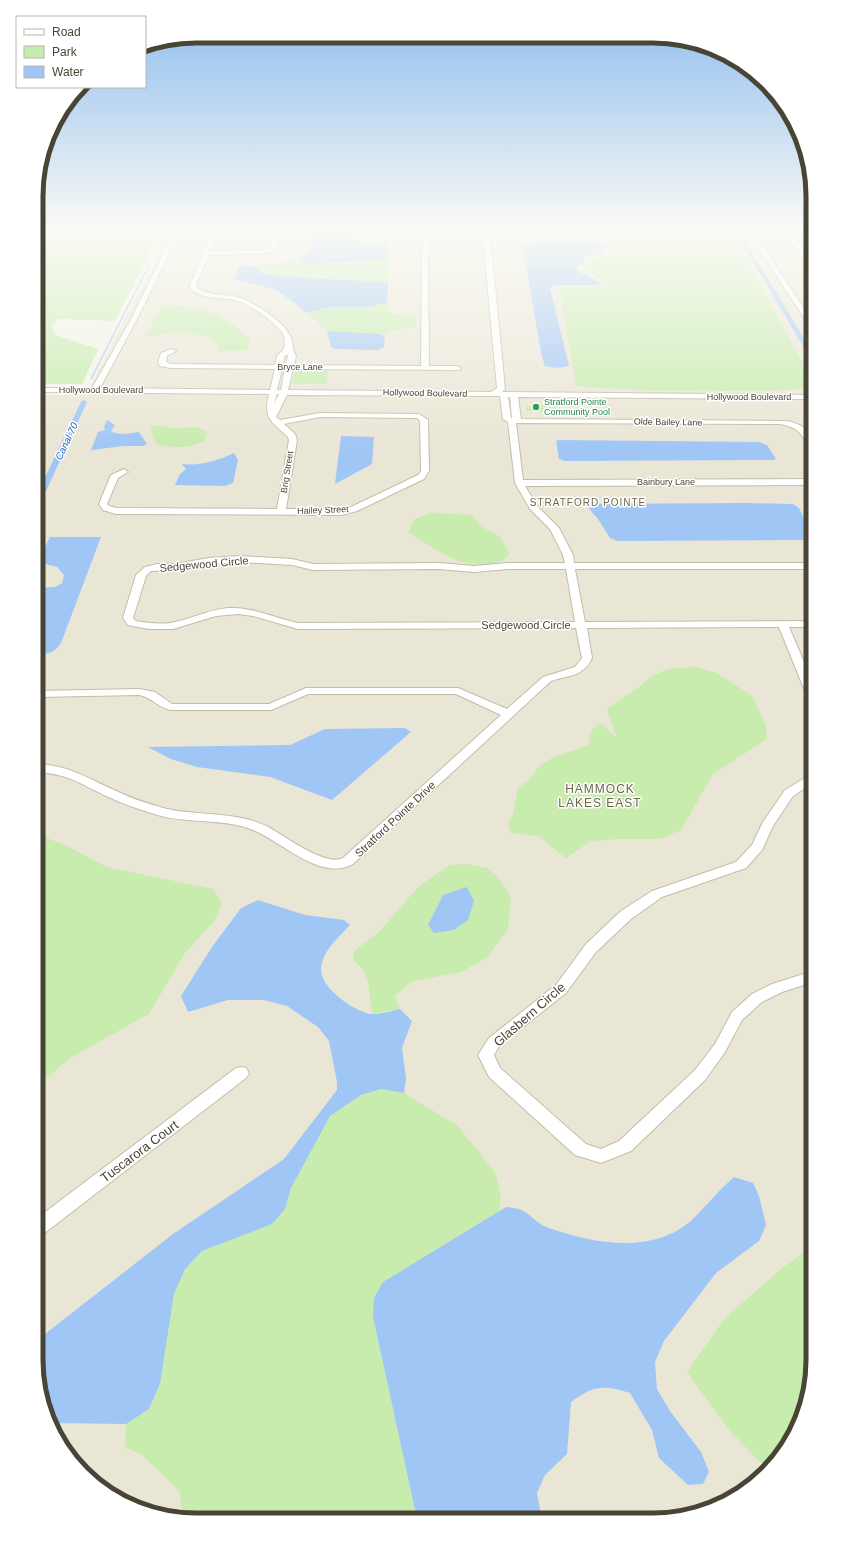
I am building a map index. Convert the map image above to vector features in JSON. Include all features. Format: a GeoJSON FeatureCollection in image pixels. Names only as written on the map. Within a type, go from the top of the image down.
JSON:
{"type":"FeatureCollection","features":[{"type":"Feature","properties":{"kind":"street"},"geometry":{"type":"LineString","coordinates":[[96,390],[142,303]]}},
{"type":"Feature","properties":{"kind":"street"},"geometry":{"type":"LineString","coordinates":[[248,303],[282,329],[287,335],[288,349],[292,356],[284,392],[275,420]]}},
{"type":"Feature","properties":{"kind":"street"},"geometry":{"type":"LineString","coordinates":[[425,303],[425,368]]}},
{"type":"Feature","properties":{"kind":"street"},"geometry":{"type":"LineString","coordinates":[[493,303],[502,391],[507,419],[512,421],[517,420],[514,394]]}},
{"type":"Feature","properties":{"kind":"street"},"geometry":{"type":"LineString","coordinates":[[797,303],[806,317]]}},
{"type":"Feature","properties":{"kind":"street"},"geometry":{"type":"LineString","coordinates":[[275,420],[270,407],[281,356],[288,349]]}},
{"type":"Feature","properties":{"kind":"street","name":"Bryce Lane"},"geometry":{"type":"LineString","coordinates":[[172,351],[164,355],[162,362],[163,364],[170,366],[457,368]]}},
{"type":"Feature","properties":{"kind":"street","name":"Hollywood Boulevard"},"geometry":{"type":"LineString","coordinates":[[43,390],[493,394],[502,391],[514,394],[806,397]]}},
{"type":"Feature","properties":{"kind":"street","name":"Hailey Street"},"geometry":{"type":"LineString","coordinates":[[124,472],[114,477],[102,504],[106,508],[116,511],[341,512],[354,509],[421,476],[425,471],[424,420],[420,416],[320,414],[275,420]]}},
{"type":"Feature","properties":{"kind":"street","name":"Brig Street"},"geometry":{"type":"LineString","coordinates":[[275,420],[292,436],[281,511]]}},
{"type":"Feature","properties":{"kind":"street","name":"Olde Bailey Lane"},"geometry":{"type":"LineString","coordinates":[[512,421],[780,422],[795,424],[804,429],[806,433]]}},
{"type":"Feature","properties":{"kind":"street","name":"Stratford Pointe Drive"},"geometry":{"type":"LineString","coordinates":[[43,768],[64,770],[119,797],[162,811],[187,817],[233,820],[256,827],[324,863],[337,865],[348,861],[547,679],[558,674],[573,672],[582,667],[587,658],[568,555],[554,528],[533,507],[519,483],[512,421]]}},
{"type":"Feature","properties":{"kind":"street","name":"Bainbury Lane"},"geometry":{"type":"LineString","coordinates":[[519,483],[806,482]]}},
{"type":"Feature","properties":{"kind":"street","name":"Sedgewood Circle"},"geometry":{"type":"LineString","coordinates":[[806,566],[508,566],[474,569],[439,566],[313,567],[292,562],[267,559],[209,561],[175,567],[148,569],[141,575],[128,618],[132,623],[142,625],[177,625],[210,614],[230,611],[262,614],[284,624],[298,626],[806,624]]}},
{"type":"Feature","properties":{"kind":"street"},"geometry":{"type":"LineString","coordinates":[[783,624],[806,679]]}},
{"type":"Feature","properties":{"kind":"street"},"geometry":{"type":"LineString","coordinates":[[43,693],[139,692],[151,694],[170,707],[271,707],[306,691],[458,691],[509,714]]}},
{"type":"Feature","properties":{"kind":"street","name":"Glasbern Circle"},"geometry":{"type":"LineString","coordinates":[[806,782],[789,793],[767,825],[757,847],[741,865],[657,894],[626,915],[591,948],[561,989],[494,1042],[486,1055],[494,1072],[581,1150],[601,1156],[625,1146],[700,1075],[720,1048],[736,1016],[757,998],[777,988],[806,978]]}},
{"type":"Feature","properties":{"kind":"street","name":"Tuscarora Court"},"geometry":{"type":"LineString","coordinates":[[43,1224],[241,1073]]}},
{"type":"Feature","properties":{"kind":"shaded area"},"geometry":{"type":"Polygon","coordinates":[[[133,303],[806,303],[806,1370],[801,1400],[786,1437],[768,1461],[754,1475],[730,1493],[693,1508],[663,1513],[186,1513],[156,1508],[119,1493],[95,1475],[81,1461],[63,1437],[48,1400],[43,1370],[43,395],[86,395],[133,303]]]}},
{"type":"Feature","properties":{"kind":"green space"},"geometry":{"type":"Polygon","coordinates":[[[43,303],[124,303],[115,321],[59,319],[51,325],[55,335],[98,349],[82,384],[43,384],[43,303]]]}},
{"type":"Feature","properties":{"kind":"green space"},"geometry":{"type":"Polygon","coordinates":[[[387,303],[391,314],[415,315],[416,327],[386,332],[385,337],[379,334],[327,331],[307,313],[329,307],[367,307],[387,303]]]}},
{"type":"Feature","properties":{"kind":"green space"},"geometry":{"type":"Polygon","coordinates":[[[562,303],[770,303],[806,368],[806,389],[694,391],[635,390],[576,386],[562,303]]]}},
{"type":"Feature","properties":{"kind":"green space"},"geometry":{"type":"Polygon","coordinates":[[[161,305],[199,309],[229,321],[249,339],[250,343],[247,351],[219,351],[218,344],[210,339],[192,334],[174,333],[146,337],[161,305]]]}},
{"type":"Feature","properties":{"kind":"green space"},"geometry":{"type":"Polygon","coordinates":[[[295,370],[329,371],[326,384],[292,384],[295,370]]]}},
{"type":"Feature","properties":{"kind":"green space"},"geometry":{"type":"Polygon","coordinates":[[[533,404],[554,404],[556,412],[526,411],[526,408],[533,404]]]}},
{"type":"Feature","properties":{"kind":"green space"},"geometry":{"type":"Polygon","coordinates":[[[157,425],[174,428],[197,427],[207,432],[204,441],[197,444],[186,447],[169,446],[156,444],[150,427],[157,425]]]}},
{"type":"Feature","properties":{"kind":"green space"},"geometry":{"type":"Polygon","coordinates":[[[430,513],[471,515],[486,529],[499,536],[509,553],[500,561],[492,564],[480,565],[458,561],[438,551],[408,532],[415,519],[430,513]]]}},
{"type":"Feature","properties":{"kind":"green space"},"geometry":{"type":"Polygon","coordinates":[[[695,667],[717,673],[752,696],[766,726],[767,739],[713,774],[681,830],[660,839],[591,841],[566,858],[538,836],[511,833],[508,825],[513,814],[518,788],[530,779],[540,765],[554,757],[588,745],[591,731],[600,723],[616,737],[607,709],[652,676],[668,669],[695,667]]]}},
{"type":"Feature","properties":{"kind":"green space"},"geometry":{"type":"Polygon","coordinates":[[[43,836],[67,846],[107,867],[213,889],[222,903],[214,921],[185,953],[149,1014],[70,1058],[43,1081],[43,836]]]}},
{"type":"Feature","properties":{"kind":"green space"},"geometry":{"type":"Polygon","coordinates":[[[467,864],[487,868],[499,878],[511,897],[508,929],[487,957],[461,972],[413,981],[395,996],[400,1009],[372,1014],[367,978],[363,970],[356,963],[353,952],[379,932],[419,886],[450,865],[467,864]]]}},
{"type":"Feature","properties":{"kind":"green space"},"geometry":{"type":"Polygon","coordinates":[[[381,1089],[404,1093],[458,1126],[496,1174],[501,1198],[499,1212],[383,1282],[373,1317],[416,1513],[182,1513],[180,1492],[141,1454],[125,1448],[126,1424],[149,1409],[160,1384],[174,1294],[185,1269],[202,1251],[272,1224],[285,1209],[291,1188],[299,1169],[330,1116],[361,1095],[381,1089]]]}},
{"type":"Feature","properties":{"kind":"green space"},"geometry":{"type":"Polygon","coordinates":[[[806,1251],[806,1370],[801,1400],[786,1437],[764,1465],[729,1430],[687,1372],[725,1318],[781,1269],[806,1251]]]}},
{"type":"Feature","properties":{"kind":"water"},"geometry":{"type":"Polygon","coordinates":[[[295,303],[387,303],[367,307],[330,307],[306,313],[295,303]]]}},
{"type":"Feature","properties":{"kind":"water"},"geometry":{"type":"Polygon","coordinates":[[[532,303],[554,303],[569,366],[557,368],[545,366],[532,303]]]}},
{"type":"Feature","properties":{"kind":"water"},"geometry":{"type":"Polygon","coordinates":[[[327,331],[379,334],[385,337],[384,347],[378,350],[335,349],[331,347],[327,331]]]}},
{"type":"Feature","properties":{"kind":"water"},"geometry":{"type":"Polygon","coordinates":[[[107,420],[115,425],[111,431],[123,434],[139,432],[147,444],[143,446],[124,446],[91,450],[98,432],[105,430],[104,427],[107,420]]]}},
{"type":"Feature","properties":{"kind":"water"},"geometry":{"type":"Polygon","coordinates":[[[341,436],[374,437],[372,464],[335,484],[341,436]]]}},
{"type":"Feature","properties":{"kind":"water"},"geometry":{"type":"Polygon","coordinates":[[[556,441],[759,442],[767,445],[776,459],[565,461],[559,459],[556,441]]]}},
{"type":"Feature","properties":{"kind":"water"},"geometry":{"type":"Polygon","coordinates":[[[234,453],[238,460],[233,483],[225,486],[175,485],[180,474],[186,469],[182,464],[209,462],[234,453]]]}},
{"type":"Feature","properties":{"kind":"water"},"geometry":{"type":"Polygon","coordinates":[[[585,504],[793,504],[799,508],[806,523],[806,540],[618,541],[610,538],[598,519],[585,504]]]}},
{"type":"Feature","properties":{"kind":"water"},"geometry":{"type":"Polygon","coordinates":[[[50,537],[101,537],[61,643],[56,649],[45,654],[43,654],[43,588],[55,587],[62,583],[64,575],[57,567],[43,563],[43,552],[50,537]]]}},
{"type":"Feature","properties":{"kind":"water"},"geometry":{"type":"Polygon","coordinates":[[[405,728],[411,732],[332,800],[270,777],[197,767],[171,759],[148,747],[290,745],[325,729],[405,728]]]}},
{"type":"Feature","properties":{"kind":"water"},"geometry":{"type":"Polygon","coordinates":[[[467,887],[474,901],[468,920],[454,930],[434,933],[428,925],[443,895],[467,887]]]}},
{"type":"Feature","properties":{"kind":"water"},"geometry":{"type":"Polygon","coordinates":[[[258,900],[305,915],[344,920],[350,925],[332,944],[325,955],[321,968],[322,976],[326,983],[339,997],[363,1012],[374,1014],[400,1009],[412,1021],[402,1048],[406,1078],[404,1093],[381,1089],[361,1095],[330,1116],[291,1188],[285,1209],[272,1224],[202,1251],[185,1269],[174,1294],[160,1384],[149,1409],[126,1424],[57,1423],[48,1400],[44,1380],[43,1336],[173,1234],[284,1159],[337,1090],[337,1082],[329,1041],[318,1027],[287,1006],[264,1000],[228,1000],[188,1012],[181,996],[212,947],[241,908],[258,900]]]}},
{"type":"Feature","properties":{"kind":"water"},"geometry":{"type":"Polygon","coordinates":[[[734,1177],[753,1183],[759,1196],[766,1225],[759,1241],[716,1273],[664,1341],[655,1362],[657,1389],[670,1411],[701,1452],[709,1472],[703,1484],[688,1485],[659,1458],[652,1430],[630,1393],[613,1389],[599,1388],[586,1392],[571,1402],[567,1454],[545,1475],[537,1493],[541,1513],[416,1513],[373,1317],[374,1298],[383,1282],[506,1207],[525,1212],[545,1227],[567,1234],[604,1242],[642,1242],[660,1238],[677,1230],[693,1219],[734,1177]]]}},
{"type":"Feature","properties":{"kind":"waterway"},"geometry":{"type":"LineString","coordinates":[[91,379],[130,303]]}},
{"type":"Feature","properties":{"kind":"waterway"},"geometry":{"type":"LineString","coordinates":[[780,303],[806,346]]}},
{"type":"Feature","properties":{"kind":"waterway","name":"Canal 70"},"geometry":{"type":"LineString","coordinates":[[43,489],[84,402]]}},
{"type":"Feature","properties":{"kind":"place","name":"Stratford Pointe Community Pool"},"geometry":{"type":"Point","coordinates":[536,407]}},
{"type":"Feature","properties":{"kind":"district","name":"STRATFORD POINTE"},"geometry":{"type":"Point","coordinates":[588,502]}},
{"type":"Feature","properties":{"kind":"district","name":"HAMMOCK LAKES EAST"},"geometry":{"type":"Point","coordinates":[600,796]}}]}
